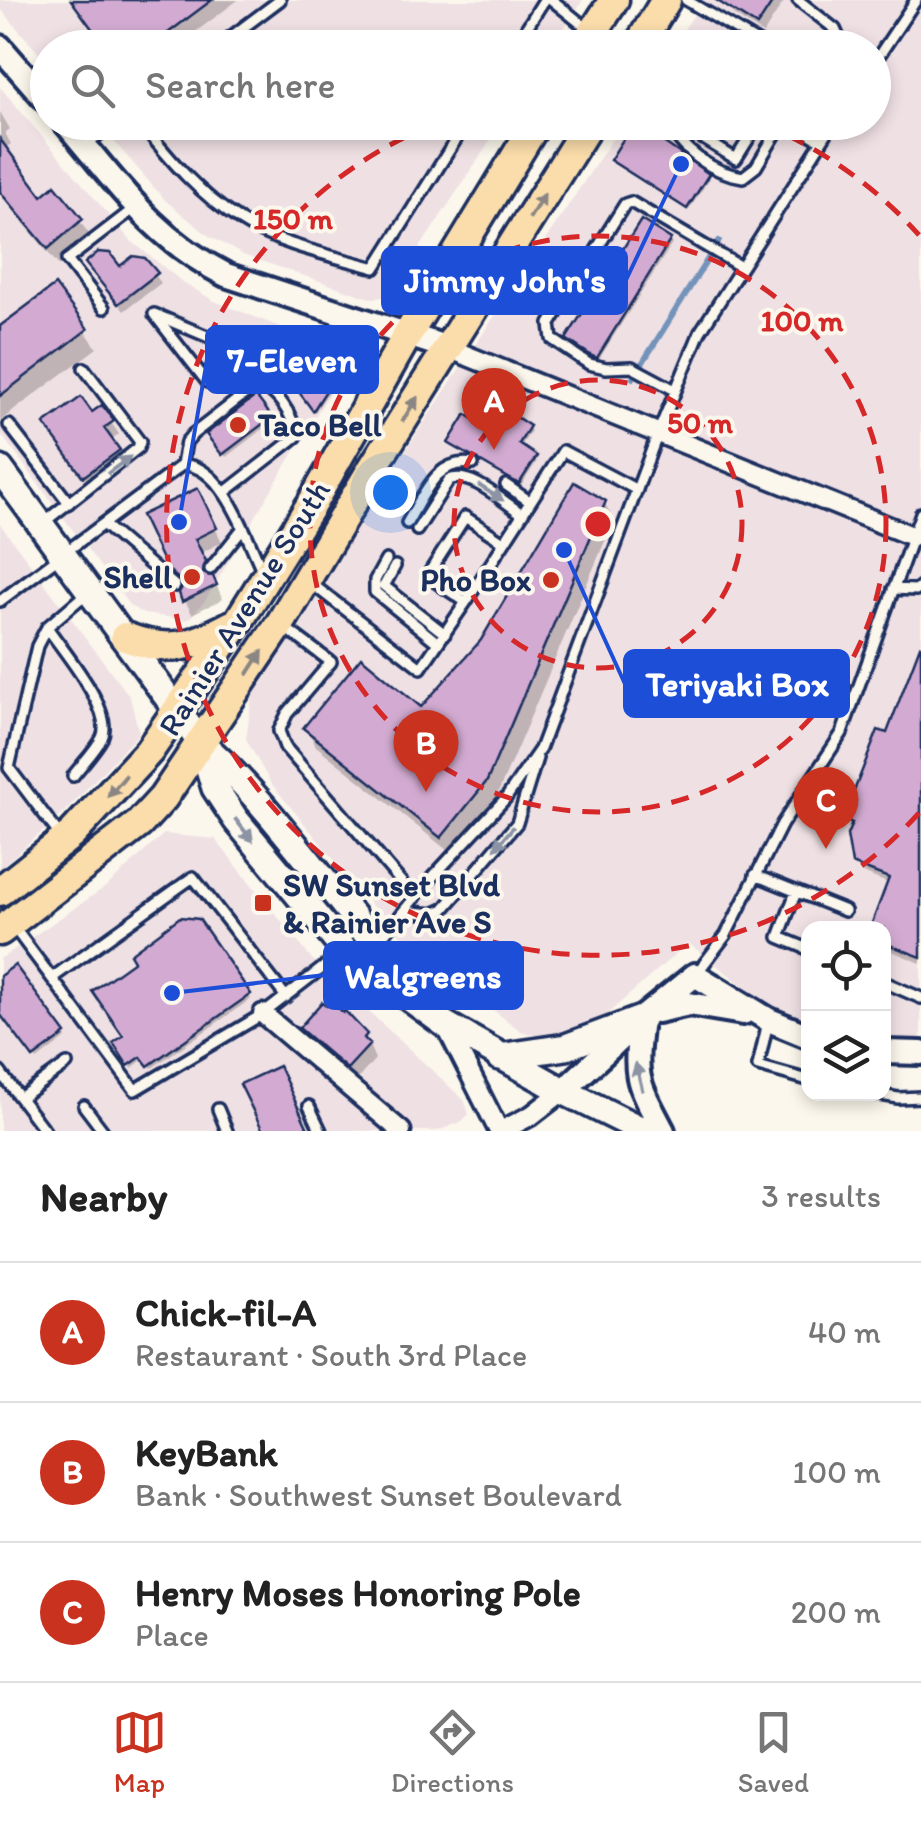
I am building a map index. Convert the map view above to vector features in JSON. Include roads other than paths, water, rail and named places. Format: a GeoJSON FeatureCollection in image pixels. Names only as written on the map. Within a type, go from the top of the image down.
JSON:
{"type":"FeatureCollection","features":[{"type":"Feature","properties":{"kind":"main road"},"geometry":{"type":"LineString","coordinates":[[594,30],[614,0]]}},
{"type":"Feature","properties":{"kind":"main road"},"geometry":{"type":"LineString","coordinates":[[652,30],[666,0]]}},
{"type":"Feature","properties":{"kind":"main road","name":"Rainier Avenue South"},"geometry":{"type":"LineString","coordinates":[[0,891],[64,840],[149,750],[238,622],[312,503],[408,334],[527,140]]}},
{"type":"Feature","properties":{"kind":"main road","name":"Rainier Avenue South"},"geometry":{"type":"LineString","coordinates":[[5,927],[139,824],[163,798],[308,580],[579,140]]}},
{"type":"Feature","properties":{"kind":"main road"},"geometry":{"type":"LineString","coordinates":[[0,469],[201,744],[233,771],[377,944],[409,996]]}},
{"type":"Feature","properties":{"kind":"main road"},"geometry":{"type":"LineString","coordinates":[[125,637],[149,646],[186,646],[238,622]]}},
{"type":"Feature","properties":{"kind":"main road"},"geometry":{"type":"LineString","coordinates":[[201,744],[215,788],[236,820],[345,950],[446,1025],[602,1116],[644,1131]]}},
{"type":"Feature","properties":{"kind":"main road"},"geometry":{"type":"LineString","coordinates":[[499,1056],[566,1047],[641,1019]]}},
{"type":"Feature","properties":{"kind":"street"},"geometry":{"type":"LineString","coordinates":[[4,61],[30,85]]}},
{"type":"Feature","properties":{"kind":"street"},"geometry":{"type":"LineString","coordinates":[[80,140],[160,234],[194,259],[205,274],[448,348],[916,538]]}},
{"type":"Feature","properties":{"kind":"street"},"geometry":{"type":"LineString","coordinates":[[446,1025],[500,1131],[531,1123],[641,1019],[696,975],[769,1020]]}},
{"type":"Feature","properties":{"kind":"street"},"geometry":{"type":"LineString","coordinates":[[641,1019],[672,1006],[705,1004],[769,1020],[801,1033]]}},
{"type":"Feature","properties":{"kind":"street"},"geometry":{"type":"LineString","coordinates":[[262,1014],[401,1131]]}},
{"type":"Feature","properties":{"kind":"street"},"geometry":{"type":"LineString","coordinates":[[641,1019],[635,1055],[637,1079],[663,1131]]}},
{"type":"Feature","properties":{"kind":"street"},"geometry":{"type":"LineString","coordinates":[[891,1052],[921,1053]]}},
{"type":"Feature","properties":{"kind":"lane"},"geometry":{"type":"LineString","coordinates":[[240,30],[280,0]]}},
{"type":"Feature","properties":{"kind":"lane"},"geometry":{"type":"LineString","coordinates":[[525,30],[544,0]]}},
{"type":"Feature","properties":{"kind":"lane"},"geometry":{"type":"LineString","coordinates":[[552,0],[579,30]]}},
{"type":"Feature","properties":{"kind":"lane"},"geometry":{"type":"LineString","coordinates":[[686,0],[737,30]]}},
{"type":"Feature","properties":{"kind":"lane"},"geometry":{"type":"LineString","coordinates":[[798,0],[835,30]]}},
{"type":"Feature","properties":{"kind":"lane"},"geometry":{"type":"LineString","coordinates":[[891,38],[916,0]]}},
{"type":"Feature","properties":{"kind":"lane"},"geometry":{"type":"LineString","coordinates":[[84,145],[91,140]]}},
{"type":"Feature","properties":{"kind":"lane"},"geometry":{"type":"LineString","coordinates":[[155,140],[179,170],[244,223],[308,249],[376,268],[456,140]]}},
{"type":"Feature","properties":{"kind":"lane"},"geometry":{"type":"LineString","coordinates":[[677,140],[728,175],[743,177],[756,167],[774,140]]}},
{"type":"Feature","properties":{"kind":"lane"},"geometry":{"type":"LineString","coordinates":[[703,140],[736,159],[747,140]]}},
{"type":"Feature","properties":{"kind":"lane"},"geometry":{"type":"LineString","coordinates":[[404,912],[433,914],[444,909],[517,823],[540,750],[658,433],[700,332],[822,141]]}},
{"type":"Feature","properties":{"kind":"lane"},"geometry":{"type":"LineString","coordinates":[[676,390],[632,368],[589,364],[552,339],[550,324],[625,204],[631,202],[741,267]]}},
{"type":"Feature","properties":{"kind":"lane"},"geometry":{"type":"LineString","coordinates":[[104,308],[68,260],[136,206]]}},
{"type":"Feature","properties":{"kind":"lane"},"geometry":{"type":"LineString","coordinates":[[513,244],[574,285]]}},
{"type":"Feature","properties":{"kind":"lane"},"geometry":{"type":"LineString","coordinates":[[154,314],[221,342],[207,382],[197,369],[154,314]]}},
{"type":"Feature","properties":{"kind":"lane"},"geometry":{"type":"LineString","coordinates":[[41,524],[134,454],[140,442],[84,368]]}},
{"type":"Feature","properties":{"kind":"lane"},"geometry":{"type":"LineString","coordinates":[[182,465],[186,442],[194,434],[255,386],[270,389],[296,426],[294,441],[224,493]]}},
{"type":"Feature","properties":{"kind":"lane"},"geometry":{"type":"LineString","coordinates":[[10,425],[69,503]]}},
{"type":"Feature","properties":{"kind":"lane"},"geometry":{"type":"LineString","coordinates":[[308,580],[421,668],[563,451],[637,490]]}},
{"type":"Feature","properties":{"kind":"lane"},"geometry":{"type":"LineString","coordinates":[[407,524],[441,470],[457,462],[473,464]]}},
{"type":"Feature","properties":{"kind":"lane"},"geometry":{"type":"LineString","coordinates":[[0,601],[182,465],[191,464],[209,472],[224,493],[265,577]]}},
{"type":"Feature","properties":{"kind":"lane"},"geometry":{"type":"LineString","coordinates":[[417,530],[449,480],[456,477],[469,479],[522,512]]}},
{"type":"Feature","properties":{"kind":"lane"},"geometry":{"type":"LineString","coordinates":[[506,485],[529,500]]}},
{"type":"Feature","properties":{"kind":"lane"},"geometry":{"type":"LineString","coordinates":[[696,975],[726,935],[782,824],[842,733],[893,589],[916,538],[921,513]]}},
{"type":"Feature","properties":{"kind":"lane"},"geometry":{"type":"LineString","coordinates":[[466,602],[427,576],[465,517],[502,541]]}},
{"type":"Feature","properties":{"kind":"lane"},"geometry":{"type":"LineString","coordinates":[[104,524],[175,586]]}},
{"type":"Feature","properties":{"kind":"lane"},"geometry":{"type":"LineString","coordinates":[[210,569],[242,528]]}},
{"type":"Feature","properties":{"kind":"lane"},"geometry":{"type":"LineString","coordinates":[[386,560],[375,580],[375,592],[441,638]]}},
{"type":"Feature","properties":{"kind":"lane"},"geometry":{"type":"LineString","coordinates":[[396,566],[384,586],[441,638]]}},
{"type":"Feature","properties":{"kind":"lane"},"geometry":{"type":"LineString","coordinates":[[893,589],[916,590],[921,586]]}},
{"type":"Feature","properties":{"kind":"lane"},"geometry":{"type":"LineString","coordinates":[[64,840],[9,768],[37,646],[47,628],[90,590]]}},
{"type":"Feature","properties":{"kind":"lane"},"geometry":{"type":"LineString","coordinates":[[280,624],[331,662],[287,714],[279,730],[284,747],[415,898]]}},
{"type":"Feature","properties":{"kind":"lane"},"geometry":{"type":"LineString","coordinates":[[47,628],[102,710],[105,727],[102,738],[72,776]]}},
{"type":"Feature","properties":{"kind":"lane"},"geometry":{"type":"LineString","coordinates":[[377,944],[506,798],[540,750]]}},
{"type":"Feature","properties":{"kind":"lane"},"geometry":{"type":"LineString","coordinates":[[755,875],[845,911]]}},
{"type":"Feature","properties":{"kind":"lane"},"geometry":{"type":"LineString","coordinates":[[52,978],[192,877],[286,997]]}},
{"type":"Feature","properties":{"kind":"lane"},"geometry":{"type":"LineString","coordinates":[[796,892],[779,937],[801,946]]}},
{"type":"Feature","properties":{"kind":"lane"},"geometry":{"type":"LineString","coordinates":[[5,927],[52,978],[135,1090],[262,1014],[345,950]]}},
{"type":"Feature","properties":{"kind":"lane"},"geometry":{"type":"LineString","coordinates":[[891,985],[921,998]]}},
{"type":"Feature","properties":{"kind":"lane"},"geometry":{"type":"LineString","coordinates":[[769,1020],[758,1066],[801,1078]]}},
{"type":"Feature","properties":{"kind":"lane"},"geometry":{"type":"LineString","coordinates":[[20,1098],[67,1064]]}},
{"type":"Feature","properties":{"kind":"lane"},"geometry":{"type":"LineString","coordinates":[[0,1072],[45,1131]]}},
{"type":"Feature","properties":{"kind":"lane"},"geometry":{"type":"LineString","coordinates":[[891,1097],[921,1097]]}},
{"type":"Feature","properties":{"kind":"lane"},"geometry":{"type":"LineString","coordinates":[[84,1106],[102,1131]]}},
{"type":"Feature","properties":{"kind":"lane"},"geometry":{"type":"LineString","coordinates":[[309,1106],[320,1131]]}},
{"type":"Feature","properties":{"kind":"lane"},"geometry":{"type":"LineString","coordinates":[[218,1109],[227,1131]]}},
{"type":"Feature","properties":{"kind":"waterway"},"geometry":{"type":"LineString","coordinates":[[633,378],[719,241]]}},
{"type":"Feature","properties":{"kind":"place","name":"Jimmy John's"},"geometry":{"type":"Point","coordinates":[681,164]}},
{"type":"Feature","properties":{"kind":"place","name":"Taco Bell"},"geometry":{"type":"Point","coordinates":[238,425]}},
{"type":"Feature","properties":{"kind":"place","name":"Chick-fil-A"},"geometry":{"type":"Point","coordinates":[494,450]}},
{"type":"Feature","properties":{"kind":"place","name":"7-Eleven"},"geometry":{"type":"Point","coordinates":[179,522]}},
{"type":"Feature","properties":{"kind":"place","name":"Teriyaki Box"},"geometry":{"type":"Point","coordinates":[564,550]}},
{"type":"Feature","properties":{"kind":"place","name":"Shell"},"geometry":{"type":"Point","coordinates":[192,577]}},
{"type":"Feature","properties":{"kind":"place","name":"Pho Box"},"geometry":{"type":"Point","coordinates":[551,580]}},
{"type":"Feature","properties":{"kind":"place","name":"KeyBank"},"geometry":{"type":"Point","coordinates":[426,792]}},
{"type":"Feature","properties":{"kind":"place","name":"Henry Moses Honoring Pole"},"geometry":{"type":"Point","coordinates":[826,849]}},
{"type":"Feature","properties":{"kind":"place","name":"SW Sunset Blvd & Rainier Ave S"},"geometry":{"type":"Point","coordinates":[263,903]}},
{"type":"Feature","properties":{"kind":"place","name":"Walgreens"},"geometry":{"type":"Point","coordinates":[172,993]}}]}
